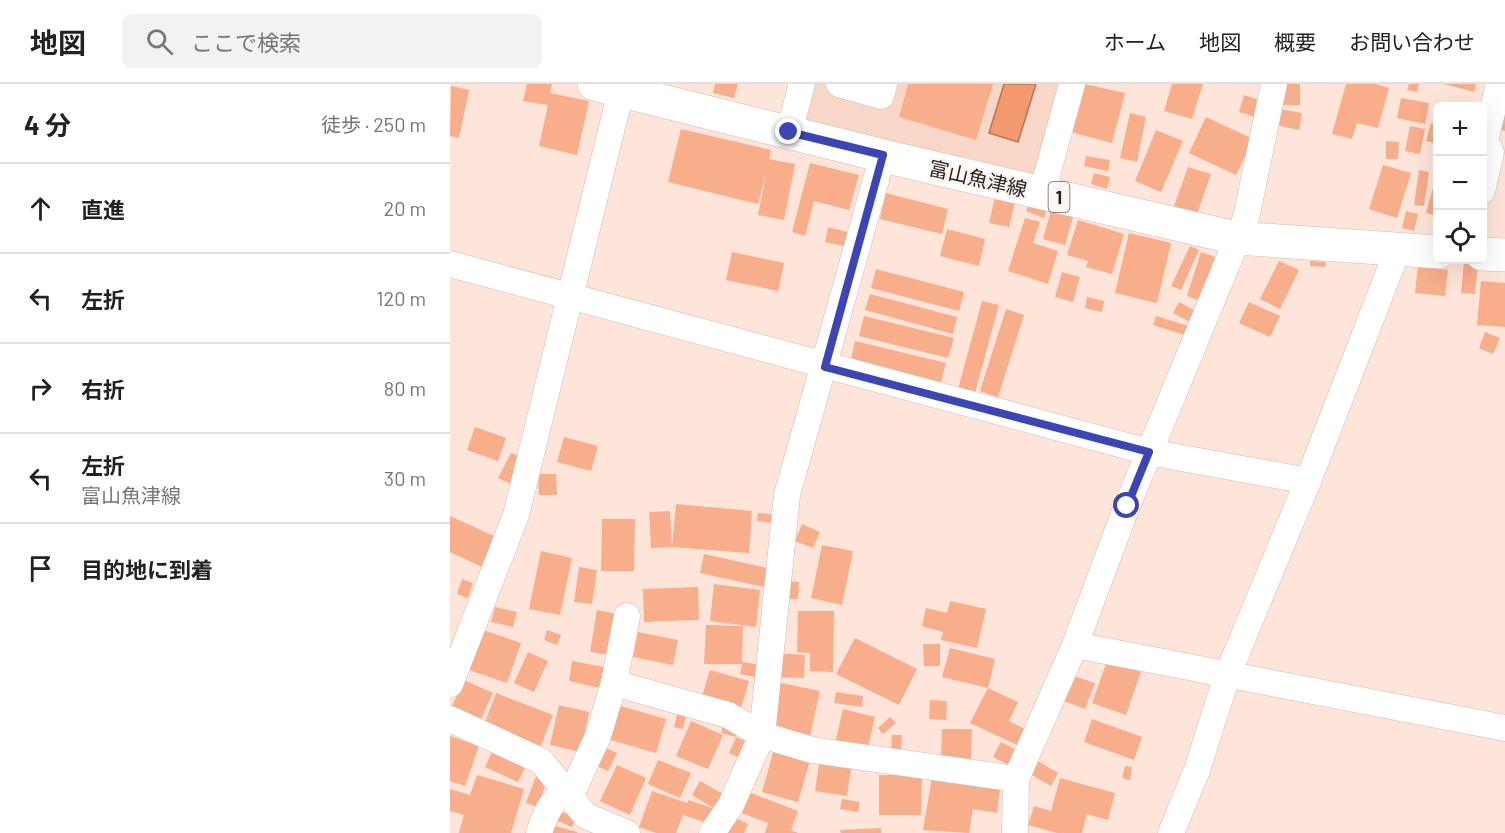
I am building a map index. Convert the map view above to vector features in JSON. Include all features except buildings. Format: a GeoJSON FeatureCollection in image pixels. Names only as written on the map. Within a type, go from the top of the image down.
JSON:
{"type":"FeatureCollection","features":[{"type":"Feature","properties":{"kind":"main road","name":"富山魚津線"},"geometry":{"type":"LineString","coordinates":[[608,87],[675,94],[789,132],[1236,238],[1433,252]]}},
{"type":"Feature","properties":{"kind":"main road"},"geometry":{"type":"LineString","coordinates":[[1487,254],[1505,255]]}},
{"type":"Feature","properties":{"kind":"street"},"geometry":{"type":"LineString","coordinates":[[789,132],[802,84]]}},
{"type":"Feature","properties":{"kind":"street"},"geometry":{"type":"LineString","coordinates":[[839,84],[881,96],[884,84]]}},
{"type":"Feature","properties":{"kind":"street"},"geometry":{"type":"LineString","coordinates":[[1042,193],[1072,84]]}},
{"type":"Feature","properties":{"kind":"street"},"geometry":{"type":"LineString","coordinates":[[1015,833],[1016,779],[1075,645],[1149,452],[1246,218],[1274,84]]}},
{"type":"Feature","properties":{"kind":"street"},"geometry":{"type":"LineString","coordinates":[[1487,130],[1499,84]]}},
{"type":"Feature","properties":{"kind":"street"},"geometry":{"type":"LineString","coordinates":[[450,684],[516,515],[569,296],[608,87]]}},
{"type":"Feature","properties":{"kind":"street"},"geometry":{"type":"LineString","coordinates":[[1487,146],[1491,152],[1487,169]]}},
{"type":"Feature","properties":{"kind":"street"},"geometry":{"type":"LineString","coordinates":[[712,833],[730,805],[762,735],[787,495],[883,155]]}},
{"type":"Feature","properties":{"kind":"street"},"geometry":{"type":"LineString","coordinates":[[1171,833],[1197,770],[1227,676],[1308,481],[1398,249]]}},
{"type":"Feature","properties":{"kind":"street"},"geometry":{"type":"LineString","coordinates":[[450,264],[825,367],[1149,452],[1308,481]]}},
{"type":"Feature","properties":{"kind":"street"},"geometry":{"type":"LineString","coordinates":[[539,833],[548,806],[564,791],[575,786],[598,736],[614,683],[627,616]]}},
{"type":"Feature","properties":{"kind":"street"},"geometry":{"type":"LineString","coordinates":[[1075,645],[1505,728]]}},
{"type":"Feature","properties":{"kind":"street"},"geometry":{"type":"LineString","coordinates":[[614,683],[728,715],[762,735],[812,750],[1016,779]]}},
{"type":"Feature","properties":{"kind":"street"},"geometry":{"type":"LineString","coordinates":[[450,719],[541,761],[586,816],[622,832]]}},
{"type":"Feature","properties":{"kind":"shaded area"},"geometry":{"type":"Polygon","coordinates":[[[794,84],[1065,84],[1036,180],[786,118],[794,84]]]}},
{"type":"Feature","properties":{"kind":"shaded area"},"geometry":{"type":"Polygon","coordinates":[[[1004,84],[1036,84],[1018,142],[989,133],[1004,84]]]}},
{"type":"Feature","properties":{"kind":"route"},"geometry":{"type":"LineString","coordinates":[[789,132],[883,155],[825,367],[1149,452],[1127,506]]}}]}
